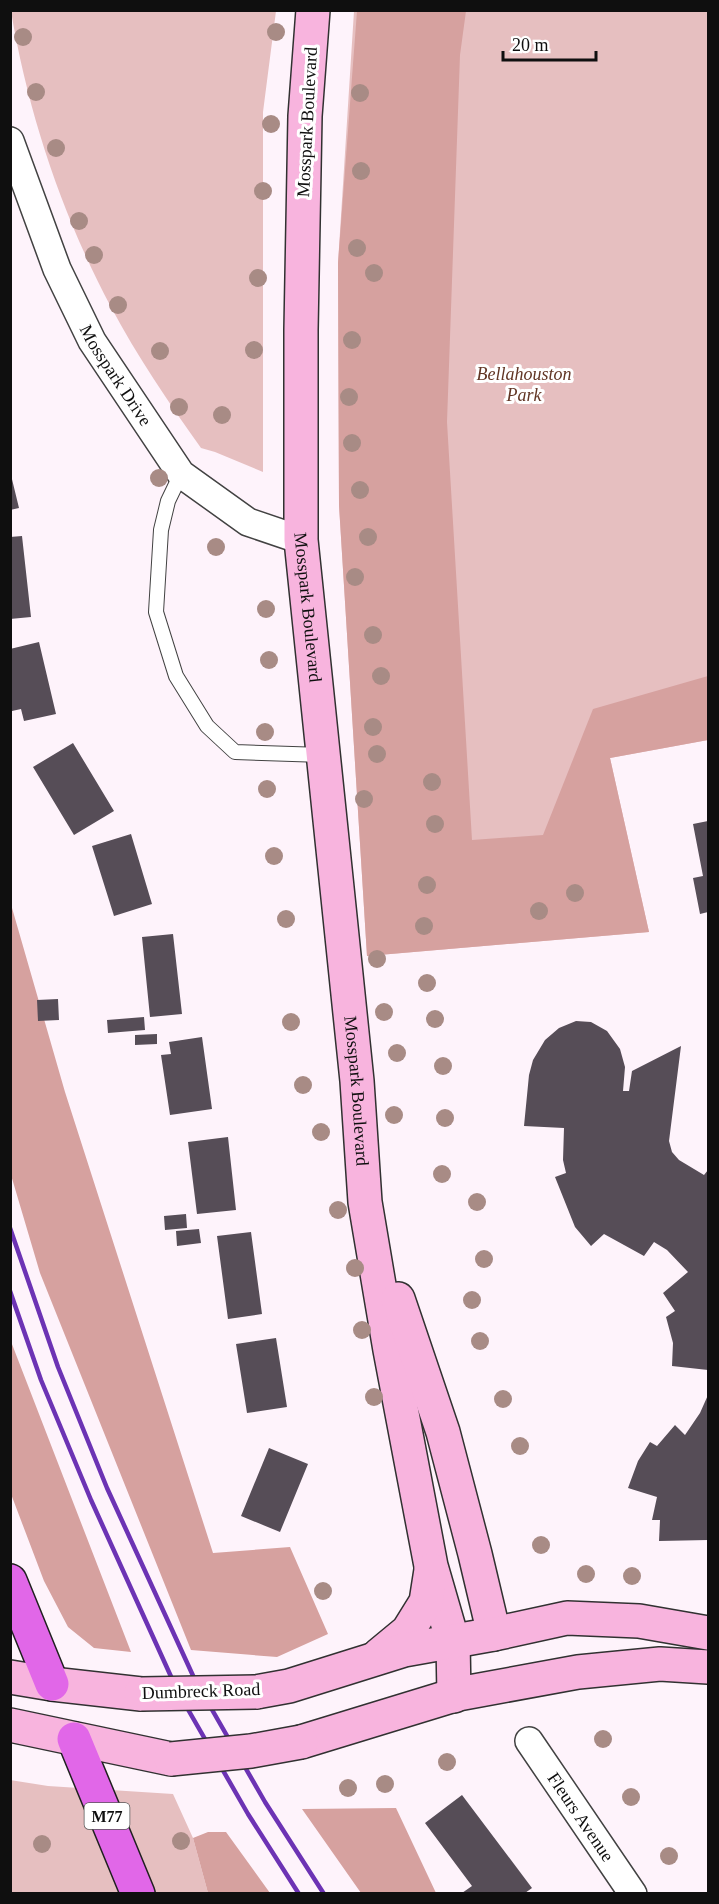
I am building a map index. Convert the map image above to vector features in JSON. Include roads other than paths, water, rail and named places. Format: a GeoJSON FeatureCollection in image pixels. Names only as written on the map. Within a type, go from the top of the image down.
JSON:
{"type":"FeatureCollection","features":[{"type":"Feature","properties":{"kind":"highway"},"geometry":{"type":"LineString","coordinates":[[10,1581],[52,1684]]}},
{"type":"Feature","properties":{"kind":"highway","name":"M77"},"geometry":{"type":"LineString","coordinates":[[74,1739],[138,1893]]}},
{"type":"Feature","properties":{"kind":"street","name":"Mosspark Boulevard"},"geometry":{"type":"LineString","coordinates":[[313,10],[305,116],[301,330],[301,540],[357,1081],[365,1202],[390,1350],[431,1566],[453,1642],[456,1695]]}},
{"type":"Feature","properties":{"kind":"street","name":"Mosspark Drive"},"geometry":{"type":"LineString","coordinates":[[10,141],[57,268],[92,341],[181,474],[248,522],[301,540]]}},
{"type":"Feature","properties":{"kind":"street","name":"Mosspark Boulevard"},"geometry":{"type":"LineString","coordinates":[[365,1202],[443,1432],[494,1634]]}},
{"type":"Feature","properties":{"kind":"street"},"geometry":{"type":"LineString","coordinates":[[376,1659],[408,1631],[426,1602],[431,1566]]}},
{"type":"Feature","properties":{"kind":"street","name":"Dumbreck Road"},"geometry":{"type":"LineString","coordinates":[[10,1677],[141,1694],[256,1692],[289,1686],[404,1650],[567,1618],[639,1621],[708,1633]]}},
{"type":"Feature","properties":{"kind":"street"},"geometry":{"type":"LineString","coordinates":[[456,1695],[494,1634]]}},
{"type":"Feature","properties":{"kind":"street"},"geometry":{"type":"LineString","coordinates":[[10,1725],[171,1759],[251,1751],[302,1742],[456,1695],[578,1671],[660,1664],[708,1666]]}},
{"type":"Feature","properties":{"kind":"street"},"geometry":{"type":"LineString","coordinates":[[52,1684],[74,1739]]}},
{"type":"Feature","properties":{"kind":"street","name":"Fleurs Avenue"},"geometry":{"type":"LineString","coordinates":[[529,1741],[633,1893]]}},
{"type":"Feature","properties":{"kind":"lane"},"geometry":{"type":"LineString","coordinates":[[181,474],[168,501],[160,530],[156,612],[176,676],[207,726],[235,752],[323,755]]}},
{"type":"Feature","properties":{"kind":"railway"},"geometry":{"type":"LineString","coordinates":[[10,1228],[58,1367],[107,1488],[195,1680],[265,1802],[324,1894]]}},
{"type":"Feature","properties":{"kind":"railway"},"geometry":{"type":"LineString","coordinates":[[10,1291],[41,1380],[91,1500],[178,1692],[248,1814],[299,1894]]}},
{"type":"Feature","properties":{"kind":"park label","name":"Bellahouston Park"},"geometry":{"type":"Point","coordinates":[524,384]}}]}
